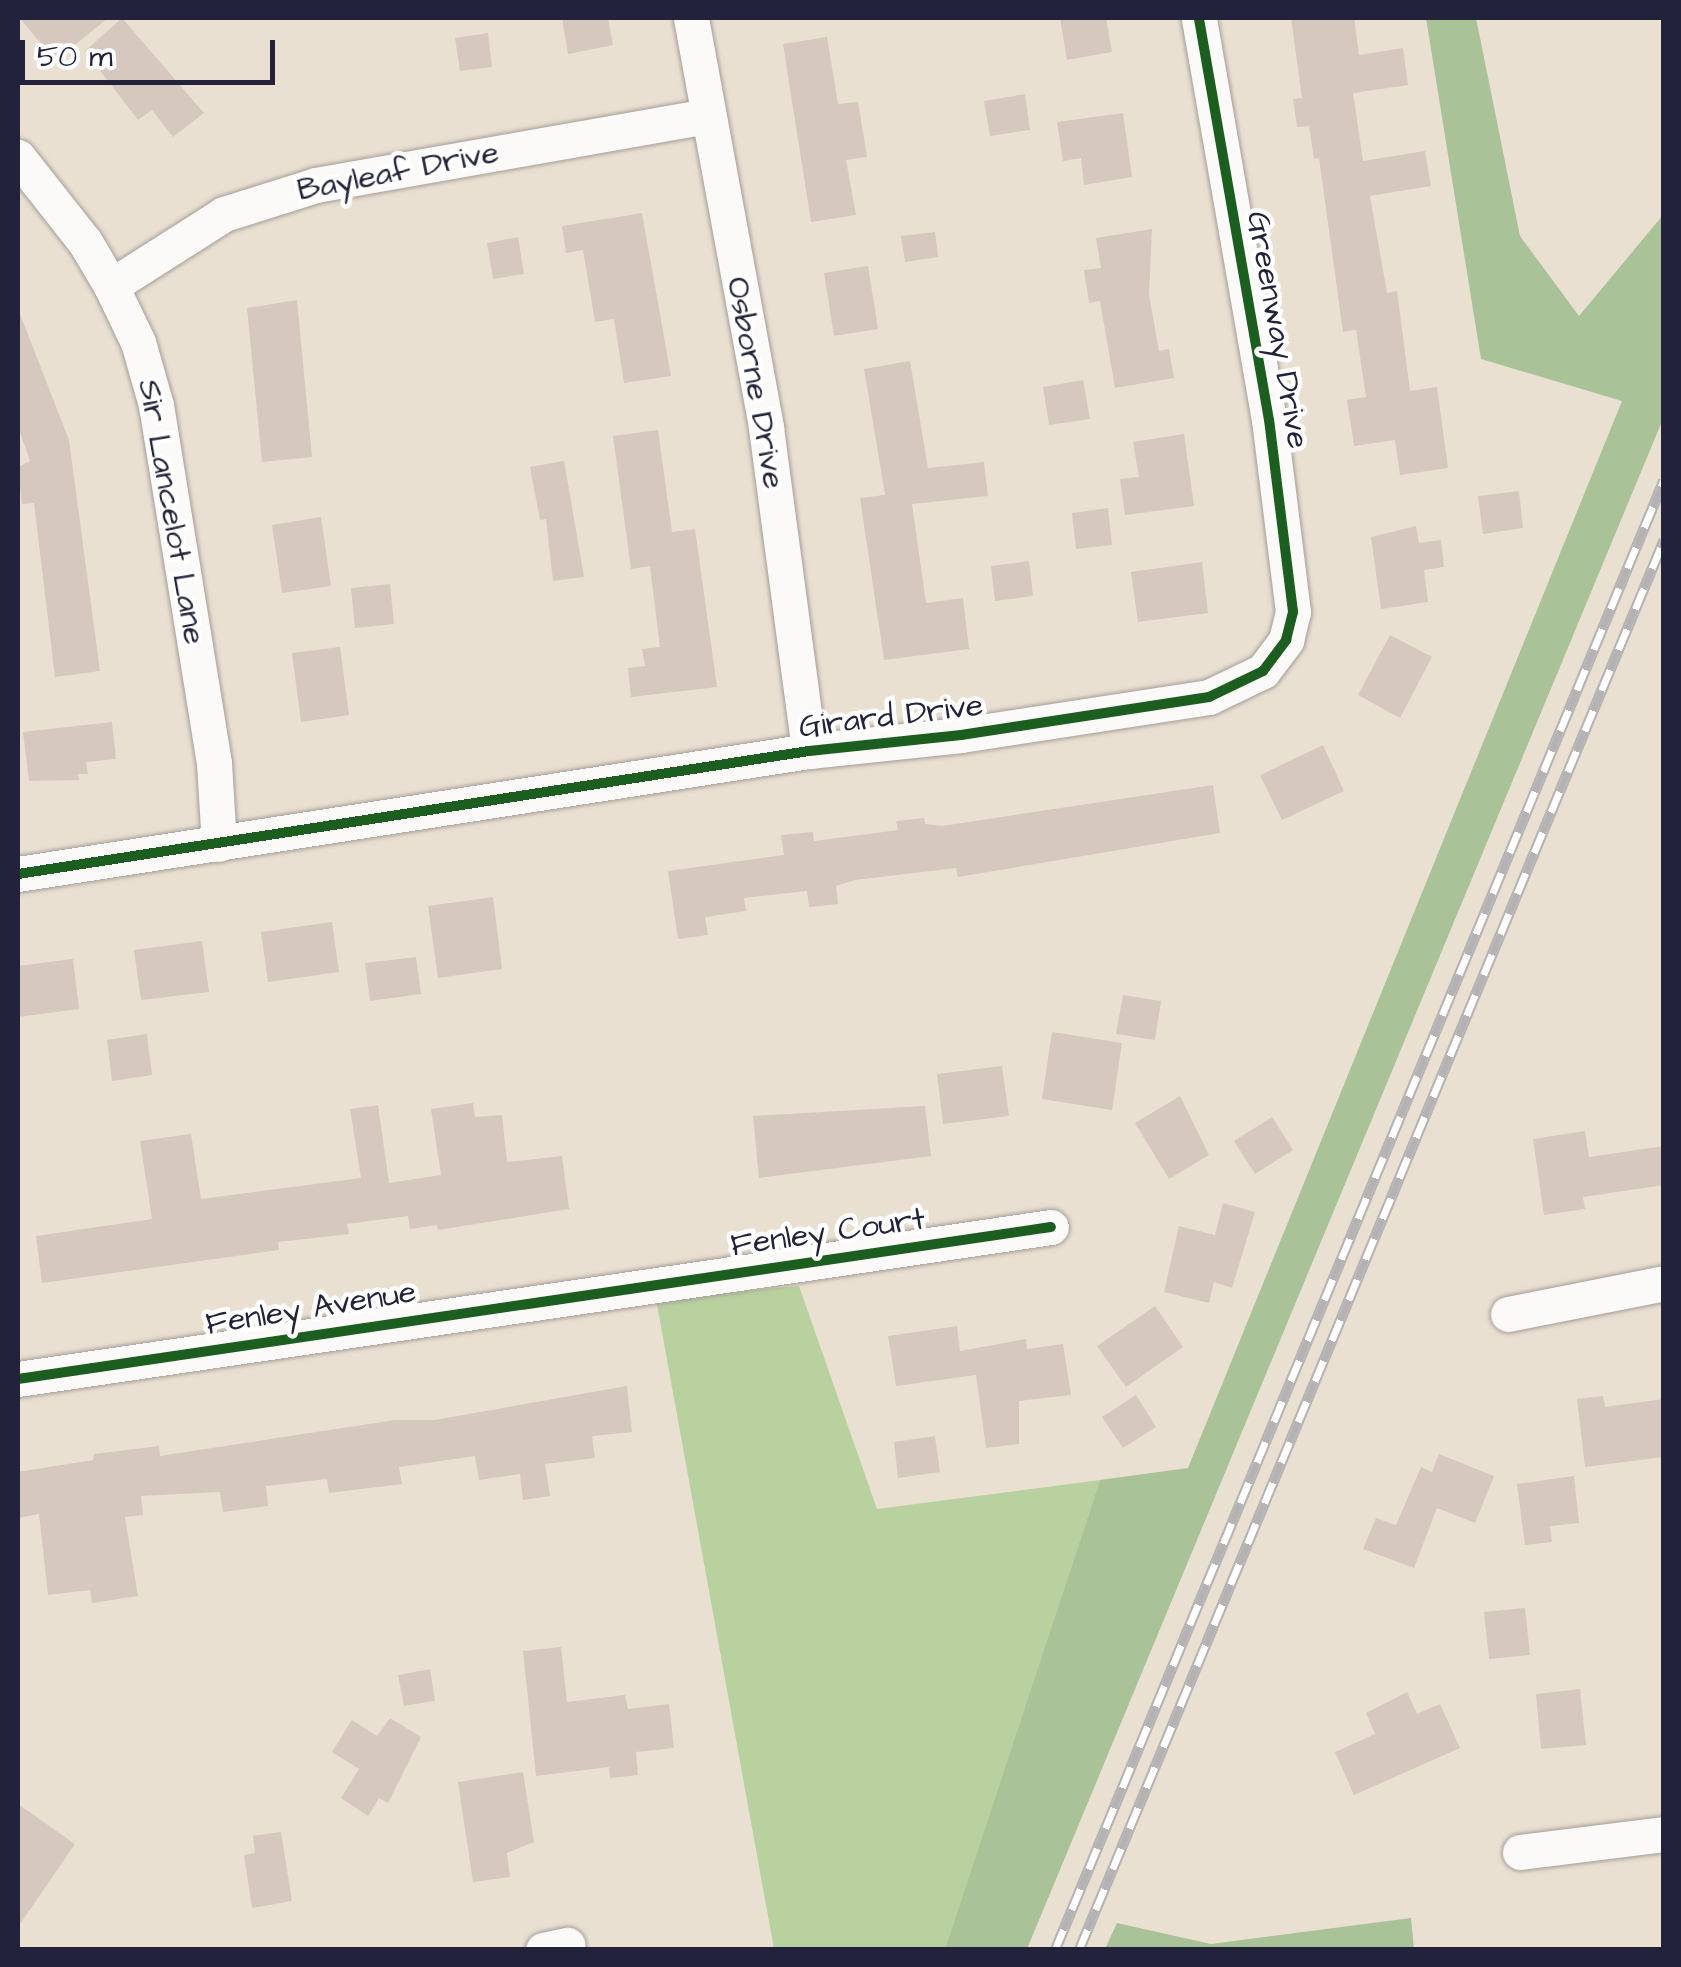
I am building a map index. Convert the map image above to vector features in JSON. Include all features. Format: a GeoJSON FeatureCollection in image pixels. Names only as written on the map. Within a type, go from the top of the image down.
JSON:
{"type":"FeatureCollection","features":[{"type":"Feature","properties":{"kind":"street","name":"Osborne Drive"},"geometry":{"type":"LineString","coordinates":[[691,18],[766,428],[810,750]]}},
{"type":"Feature","properties":{"kind":"street","name":"Greenway Drive"},"geometry":{"type":"LineString","coordinates":[[1200,18],[1272,440],[1293,612],[1281,649]]}},
{"type":"Feature","properties":{"kind":"street","name":"Bayleaf Drive"},"geometry":{"type":"LineString","coordinates":[[110,286],[224,214],[316,184],[707,116]]}},
{"type":"Feature","properties":{"kind":"street","name":"Sir Lancelot Lane"},"geometry":{"type":"LineString","coordinates":[[18,157],[85,242],[138,342],[156,405],[214,763],[219,844]]}},
{"type":"Feature","properties":{"kind":"street","name":"Girard Drive"},"geometry":{"type":"LineString","coordinates":[[18,874],[810,750],[961,735],[1209,697],[1239,688],[1281,649]]}},
{"type":"Feature","properties":{"kind":"street","name":"Fenley Court"},"geometry":{"type":"LineString","coordinates":[[612,1289],[1051,1227]]}},
{"type":"Feature","properties":{"kind":"street"},"geometry":{"type":"LineString","coordinates":[[1508,1314],[1664,1283]]}},
{"type":"Feature","properties":{"kind":"street","name":"Fenley Avenue"},"geometry":{"type":"LineString","coordinates":[[18,1379],[612,1289]]}},
{"type":"Feature","properties":{"kind":"street"},"geometry":{"type":"LineString","coordinates":[[1520,1852],[1664,1834]]}},
{"type":"Feature","properties":{"kind":"green space"},"geometry":{"type":"Polygon","coordinates":[[[1426,18],[1476,18],[1520,236],[1579,316],[1663,215],[1663,419],[1027,1949],[945,1949],[1100,1480],[1188,1468],[1622,401],[1481,359],[1426,18]]]}},
{"type":"Feature","properties":{"kind":"green space"},"geometry":{"type":"Polygon","coordinates":[[[799,1286],[877,1509],[1100,1480],[945,1949],[774,1949],[656,1299],[799,1286]]]}},
{"type":"Feature","properties":{"kind":"green space"},"geometry":{"type":"Polygon","coordinates":[[[1411,1918],[1414,1949],[1105,1949],[1117,1923],[1211,1944],[1411,1918]]]}},
{"type":"Feature","properties":{"kind":"building"},"geometry":{"type":"Polygon","coordinates":[[[20,18],[108,18],[55,61],[20,18]]]}},
{"type":"Feature","properties":{"kind":"building"},"geometry":{"type":"Polygon","coordinates":[[[122,18],[204,113],[173,137],[152,110],[138,120],[85,51],[122,18]]]}},
{"type":"Feature","properties":{"kind":"building"},"geometry":{"type":"Polygon","coordinates":[[[562,18],[608,18],[613,45],[568,54],[562,18]]]}},
{"type":"Feature","properties":{"kind":"building"},"geometry":{"type":"Polygon","coordinates":[[[1060,18],[1106,18],[1112,52],[1067,60],[1060,18]]]}},
{"type":"Feature","properties":{"kind":"building"},"geometry":{"type":"Polygon","coordinates":[[[1291,18],[1354,18],[1359,55],[1403,48],[1408,85],[1353,93],[1363,161],[1425,151],[1431,186],[1370,196],[1387,293],[1397,291],[1410,391],[1437,387],[1448,468],[1400,475],[1395,440],[1354,446],[1347,400],[1366,397],[1356,330],[1343,332],[1319,158],[1314,159],[1309,126],[1297,127],[1293,99],[1302,98],[1291,18]]]}},
{"type":"Feature","properties":{"kind":"building"},"geometry":{"type":"Polygon","coordinates":[[[488,33],[492,67],[460,71],[455,38],[488,33]]]}},
{"type":"Feature","properties":{"kind":"building"},"geometry":{"type":"Polygon","coordinates":[[[827,37],[838,104],[858,102],[867,157],[846,160],[856,215],[811,222],[783,44],[827,37]]]}},
{"type":"Feature","properties":{"kind":"building"},"geometry":{"type":"Polygon","coordinates":[[[1025,94],[1030,130],[990,136],[984,101],[1025,94]]]}},
{"type":"Feature","properties":{"kind":"building"},"geometry":{"type":"Polygon","coordinates":[[[1123,113],[1132,177],[1084,185],[1081,158],[1063,161],[1057,122],[1123,113]]]}},
{"type":"Feature","properties":{"kind":"building"},"geometry":{"type":"Polygon","coordinates":[[[642,213],[671,376],[624,383],[614,319],[595,322],[583,250],[566,253],[562,226],[642,213]]]}},
{"type":"Feature","properties":{"kind":"building"},"geometry":{"type":"Polygon","coordinates":[[[1152,229],[1149,294],[1159,351],[1169,349],[1174,378],[1115,388],[1100,301],[1089,303],[1084,270],[1101,268],[1096,238],[1152,229]]]}},
{"type":"Feature","properties":{"kind":"building"},"geometry":{"type":"Polygon","coordinates":[[[935,232],[938,257],[905,262],[901,236],[935,232]]]}},
{"type":"Feature","properties":{"kind":"building"},"geometry":{"type":"Polygon","coordinates":[[[518,237],[524,274],[493,279],[487,243],[518,237]]]}},
{"type":"Feature","properties":{"kind":"building"},"geometry":{"type":"Polygon","coordinates":[[[868,266],[878,329],[834,336],[824,273],[868,266]]]}},
{"type":"Feature","properties":{"kind":"building"},"geometry":{"type":"Polygon","coordinates":[[[297,300],[312,457],[262,462],[247,308],[297,300]]]}},
{"type":"Feature","properties":{"kind":"building"},"geometry":{"type":"Polygon","coordinates":[[[18,309],[69,440],[100,671],[55,677],[34,503],[22,504],[18,467],[30,461],[18,426],[18,309]]]}},
{"type":"Feature","properties":{"kind":"building"},"geometry":{"type":"Polygon","coordinates":[[[910,361],[928,468],[984,462],[988,496],[912,504],[926,603],[963,598],[969,649],[884,660],[860,498],[885,495],[864,369],[910,361]]]}},
{"type":"Feature","properties":{"kind":"building"},"geometry":{"type":"Polygon","coordinates":[[[1083,380],[1090,419],[1049,425],[1043,387],[1083,380]]]}},
{"type":"Feature","properties":{"kind":"building"},"geometry":{"type":"Polygon","coordinates":[[[658,430],[672,532],[695,529],[717,687],[631,697],[628,668],[645,666],[642,649],[660,647],[650,566],[631,569],[613,436],[658,430]]]}},
{"type":"Feature","properties":{"kind":"building"},"geometry":{"type":"Polygon","coordinates":[[[1184,434],[1194,506],[1125,515],[1120,479],[1139,477],[1133,442],[1184,434]]]}},
{"type":"Feature","properties":{"kind":"building"},"geometry":{"type":"Polygon","coordinates":[[[564,461],[584,577],[553,581],[546,519],[540,520],[530,467],[564,461]]]}},
{"type":"Feature","properties":{"kind":"building"},"geometry":{"type":"Polygon","coordinates":[[[1519,491],[1523,528],[1483,534],[1478,496],[1519,491]]]}},
{"type":"Feature","properties":{"kind":"building"},"geometry":{"type":"Polygon","coordinates":[[[1108,508],[1112,545],[1076,549],[1072,513],[1108,508]]]}},
{"type":"Feature","properties":{"kind":"building"},"geometry":{"type":"Polygon","coordinates":[[[321,517],[331,586],[282,593],[272,525],[321,517]]]}},
{"type":"Feature","properties":{"kind":"building"},"geometry":{"type":"Polygon","coordinates":[[[1416,526],[1419,543],[1441,540],[1444,567],[1424,570],[1428,602],[1381,609],[1371,537],[1416,526]]]}},
{"type":"Feature","properties":{"kind":"building"},"geometry":{"type":"Polygon","coordinates":[[[1029,561],[1033,596],[995,601],[991,566],[1029,561]]]}},
{"type":"Feature","properties":{"kind":"building"},"geometry":{"type":"Polygon","coordinates":[[[1202,562],[1208,613],[1138,622],[1131,572],[1202,562]]]}},
{"type":"Feature","properties":{"kind":"building"},"geometry":{"type":"Polygon","coordinates":[[[390,584],[394,624],[355,628],[351,588],[390,584]]]}},
{"type":"Feature","properties":{"kind":"building"},"geometry":{"type":"Polygon","coordinates":[[[1390,635],[1432,657],[1400,718],[1358,695],[1390,635]]]}},
{"type":"Feature","properties":{"kind":"building"},"geometry":{"type":"Polygon","coordinates":[[[340,647],[349,715],[301,722],[292,653],[340,647]]]}},
{"type":"Feature","properties":{"kind":"building"},"geometry":{"type":"Polygon","coordinates":[[[112,722],[116,759],[86,762],[88,774],[78,774],[79,780],[29,781],[23,732],[112,722]]]}},
{"type":"Feature","properties":{"kind":"building"},"geometry":{"type":"Polygon","coordinates":[[[1323,745],[1344,791],[1282,820],[1260,775],[1323,745]]]}},
{"type":"Feature","properties":{"kind":"building"},"geometry":{"type":"Polygon","coordinates":[[[1213,785],[1220,833],[958,877],[956,868],[855,880],[836,886],[838,904],[809,907],[807,891],[744,898],[746,911],[705,917],[708,935],[678,939],[668,871],[784,855],[781,835],[813,832],[814,841],[898,830],[896,821],[924,818],[925,824],[942,826],[1213,785]]]}},
{"type":"Feature","properties":{"kind":"building"},"geometry":{"type":"Polygon","coordinates":[[[493,897],[502,969],[438,978],[428,906],[493,897]]]}},
{"type":"Feature","properties":{"kind":"building"},"geometry":{"type":"Polygon","coordinates":[[[332,922],[339,972],[268,982],[261,932],[332,922]]]}},
{"type":"Feature","properties":{"kind":"building"},"geometry":{"type":"Polygon","coordinates":[[[202,941],[209,992],[141,1000],[134,950],[202,941]]]}},
{"type":"Feature","properties":{"kind":"building"},"geometry":{"type":"Polygon","coordinates":[[[416,957],[421,994],[370,1001],[365,963],[416,957]]]}},
{"type":"Feature","properties":{"kind":"building"},"geometry":{"type":"Polygon","coordinates":[[[73,959],[79,1009],[18,1017],[18,966],[73,959]]]}},
{"type":"Feature","properties":{"kind":"building"},"geometry":{"type":"Polygon","coordinates":[[[1123,995],[1161,1001],[1155,1040],[1116,1034],[1123,995]]]}},
{"type":"Feature","properties":{"kind":"building"},"geometry":{"type":"Polygon","coordinates":[[[1052,1032],[1122,1043],[1112,1110],[1042,1099],[1052,1032]]]}},
{"type":"Feature","properties":{"kind":"building"},"geometry":{"type":"Polygon","coordinates":[[[147,1034],[152,1075],[112,1081],[107,1040],[147,1034]]]}},
{"type":"Feature","properties":{"kind":"building"},"geometry":{"type":"Polygon","coordinates":[[[1002,1066],[1009,1116],[943,1124],[937,1074],[1002,1066]]]}},
{"type":"Feature","properties":{"kind":"building"},"geometry":{"type":"Polygon","coordinates":[[[1180,1096],[1209,1155],[1169,1179],[1135,1123],[1180,1096]]]}},
{"type":"Feature","properties":{"kind":"building"},"geometry":{"type":"Polygon","coordinates":[[[473,1103],[475,1117],[502,1115],[507,1162],[562,1156],[569,1209],[438,1230],[437,1225],[410,1229],[408,1216],[347,1224],[349,1234],[278,1242],[279,1250],[42,1283],[36,1236],[152,1219],[140,1141],[191,1134],[201,1199],[361,1178],[350,1109],[378,1105],[389,1183],[441,1175],[431,1109],[473,1103]]]}},
{"type":"Feature","properties":{"kind":"building"},"geometry":{"type":"Polygon","coordinates":[[[925,1106],[931,1156],[759,1178],[753,1116],[925,1106]]]}},
{"type":"Feature","properties":{"kind":"building"},"geometry":{"type":"Polygon","coordinates":[[[1272,1117],[1293,1150],[1255,1174],[1234,1141],[1272,1117]]]}},
{"type":"Feature","properties":{"kind":"building"},"geometry":{"type":"Polygon","coordinates":[[[1585,1131],[1589,1157],[1664,1146],[1664,1185],[1583,1197],[1585,1209],[1544,1215],[1533,1139],[1585,1131]]]}},
{"type":"Feature","properties":{"kind":"building"},"geometry":{"type":"Polygon","coordinates":[[[1223,1203],[1255,1212],[1232,1288],[1214,1282],[1209,1303],[1164,1292],[1179,1226],[1215,1235],[1223,1203]]]}},
{"type":"Feature","properties":{"kind":"building"},"geometry":{"type":"Polygon","coordinates":[[[1155,1306],[1183,1347],[1126,1387],[1097,1346],[1155,1306]]]}},
{"type":"Feature","properties":{"kind":"building"},"geometry":{"type":"Polygon","coordinates":[[[957,1326],[960,1351],[1026,1339],[1027,1349],[1063,1344],[1071,1395],[1019,1401],[1019,1444],[986,1448],[976,1375],[896,1386],[888,1336],[957,1326]]]}},
{"type":"Feature","properties":{"kind":"building"},"geometry":{"type":"Polygon","coordinates":[[[627,1386],[632,1432],[592,1436],[595,1458],[545,1464],[550,1496],[523,1500],[520,1474],[479,1480],[475,1456],[399,1467],[402,1484],[329,1493],[327,1479],[266,1486],[268,1506],[223,1512],[220,1492],[141,1496],[143,1515],[125,1517],[138,1596],[92,1603],[90,1590],[48,1595],[39,1514],[18,1518],[18,1472],[93,1460],[94,1454],[159,1446],[160,1456],[395,1420],[435,1420],[627,1386]]]}},
{"type":"Feature","properties":{"kind":"building"},"geometry":{"type":"Polygon","coordinates":[[[1136,1395],[1156,1427],[1123,1448],[1102,1417],[1136,1395]]]}},
{"type":"Feature","properties":{"kind":"building"},"geometry":{"type":"Polygon","coordinates":[[[1603,1396],[1605,1407],[1664,1399],[1664,1457],[1585,1467],[1577,1399],[1603,1396]]]}},
{"type":"Feature","properties":{"kind":"building"},"geometry":{"type":"Polygon","coordinates":[[[935,1436],[940,1472],[898,1478],[894,1442],[935,1436]]]}},
{"type":"Feature","properties":{"kind":"building"},"geometry":{"type":"Polygon","coordinates":[[[1439,1454],[1494,1476],[1475,1523],[1437,1508],[1414,1568],[1363,1549],[1376,1518],[1396,1525],[1421,1467],[1432,1472],[1439,1454]]]}},
{"type":"Feature","properties":{"kind":"building"},"geometry":{"type":"Polygon","coordinates":[[[1574,1476],[1579,1523],[1550,1526],[1552,1542],[1525,1545],[1517,1484],[1574,1476]]]}},
{"type":"Feature","properties":{"kind":"building"},"geometry":{"type":"Polygon","coordinates":[[[1525,1608],[1530,1655],[1489,1659],[1484,1612],[1525,1608]]]}},
{"type":"Feature","properties":{"kind":"building"},"geometry":{"type":"Polygon","coordinates":[[[561,1647],[567,1702],[625,1695],[628,1709],[669,1704],[674,1748],[636,1752],[638,1775],[610,1778],[609,1767],[536,1776],[523,1651],[561,1647]]]}},
{"type":"Feature","properties":{"kind":"building"},"geometry":{"type":"Polygon","coordinates":[[[430,1669],[435,1701],[404,1706],[398,1675],[430,1669]]]}},
{"type":"Feature","properties":{"kind":"building"},"geometry":{"type":"Polygon","coordinates":[[[1580,1689],[1586,1745],[1541,1749],[1536,1694],[1580,1689]]]}},
{"type":"Feature","properties":{"kind":"building"},"geometry":{"type":"Polygon","coordinates":[[[1407,1692],[1417,1714],[1440,1704],[1460,1748],[1354,1795],[1335,1752],[1375,1734],[1366,1713],[1407,1692]]]}},
{"type":"Feature","properties":{"kind":"building"},"geometry":{"type":"Polygon","coordinates":[[[390,1718],[421,1737],[388,1803],[379,1798],[368,1816],[341,1798],[359,1769],[332,1752],[352,1720],[377,1736],[390,1718]]]}},
{"type":"Feature","properties":{"kind":"building"},"geometry":{"type":"Polygon","coordinates":[[[523,1772],[534,1842],[507,1853],[510,1877],[473,1882],[458,1782],[523,1772]]]}},
{"type":"Feature","properties":{"kind":"building"},"geometry":{"type":"Polygon","coordinates":[[[18,1804],[75,1844],[18,1927],[18,1804]]]}},
{"type":"Feature","properties":{"kind":"building"},"geometry":{"type":"Polygon","coordinates":[[[281,1832],[292,1901],[252,1908],[244,1855],[255,1853],[253,1836],[281,1832]]]}},
{"type":"Feature","properties":{"kind":"railway"},"geometry":{"type":"LineString","coordinates":[[1055,1950],[1664,480]]}},
{"type":"Feature","properties":{"kind":"railway"},"geometry":{"type":"LineString","coordinates":[[1079,1950],[1664,540]]}},
{"type":"Feature","properties":{"kind":"cycle path"},"geometry":{"type":"LineString","coordinates":[[18,874],[809,751],[961,735],[1209,697],[1263,671],[1286,640],[1293,612],[1269,420],[1199,18]]}},
{"type":"Feature","properties":{"kind":"cycle path"},"geometry":{"type":"LineString","coordinates":[[18,1379],[1051,1227]]}}]}
